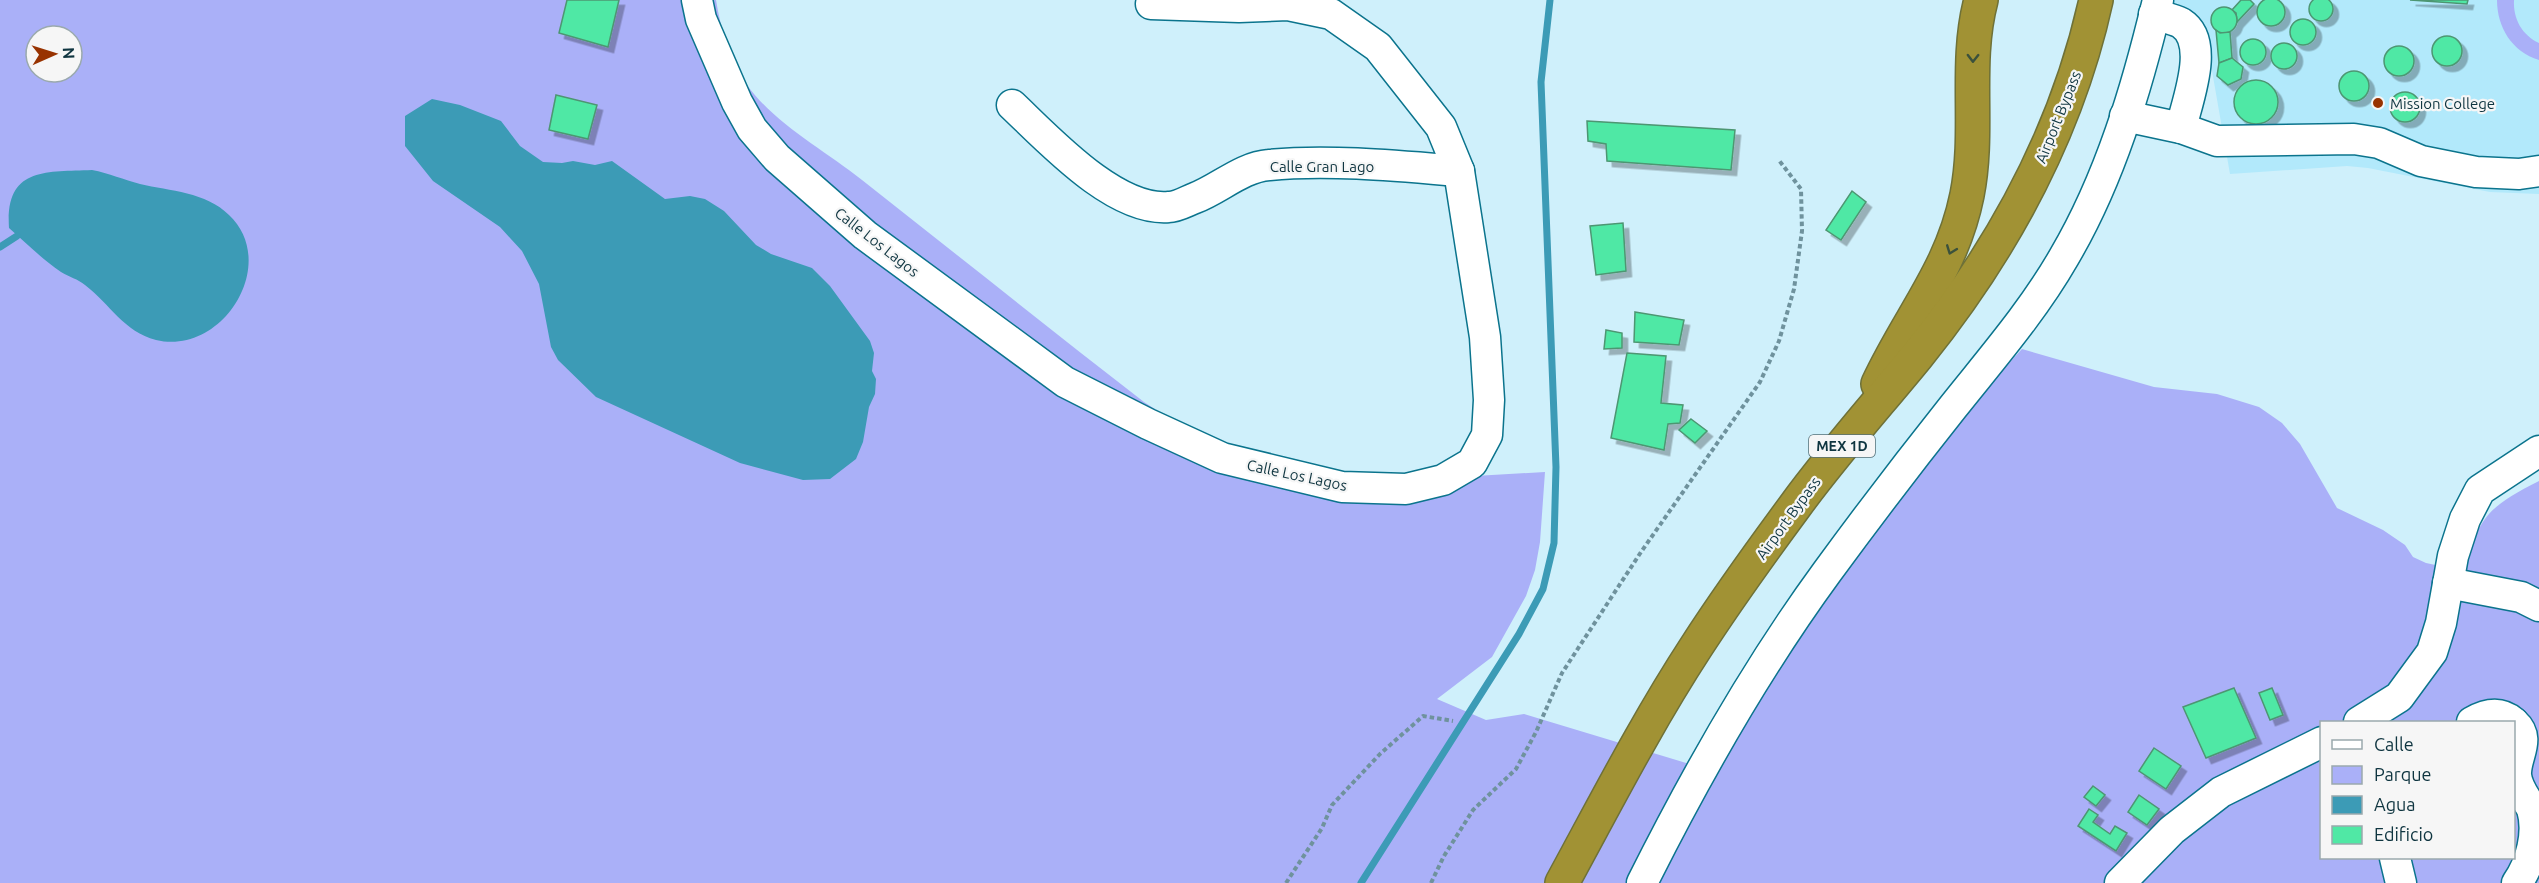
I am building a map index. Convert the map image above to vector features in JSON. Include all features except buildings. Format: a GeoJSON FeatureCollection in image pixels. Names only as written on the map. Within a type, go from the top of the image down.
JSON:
{"type":"FeatureCollection","features":[{"type":"Feature","properties":{"kind":"highway"},"geometry":{"type":"LineString","coordinates":[[1860,422],[1898,342],[1939,277],[1951,250],[1963,211],[1972,158],[1974,34],[1981,0]]}},
{"type":"Feature","properties":{"kind":"highway","name":"Airport Bypass"},"geometry":{"type":"LineString","coordinates":[[1562,883],[1617,782],[1695,648],[1796,505],[1860,422],[1918,355],[1965,292],[2006,228],[2046,152],[2065,107],[2096,0]]}},
{"type":"Feature","properties":{"kind":"highway","name":"Airport Bypass"},"geometry":{"type":"LineString","coordinates":[[1582,883],[1639,777],[1711,658],[1812,515],[1974,299],[2015,234],[2056,156],[2076,110],[2108,0]]}},
{"type":"Feature","properties":{"kind":"street","name":"Calle Los Lagos"},"geometry":{"type":"LineString","coordinates":[[698,0],[701,19],[721,69],[752,129],[801,182],[866,235],[1065,381],[1148,424],[1222,458],[1342,487],[1406,489],[1443,480],[1472,463],[1486,435],[1489,400],[1485,337],[1460,171],[1441,127],[1378,46],[1331,14],[1288,5],[1239,7],[1152,4]]}},
{"type":"Feature","properties":{"kind":"street"},"geometry":{"type":"LineString","coordinates":[[1642,883],[1682,805],[1785,631],[1866,519],[2050,281],[2085,218],[2125,116],[2156,7],[2189,32],[2196,47],[2197,61],[2181,128]]}},
{"type":"Feature","properties":{"kind":"street","name":"Calle Gran Lago"},"geometry":{"type":"LineString","coordinates":[[1012,105],[1066,156],[1117,193],[1144,204],[1169,207],[1214,192],[1239,175],[1266,165],[1312,164],[1460,171]]}},
{"type":"Feature","properties":{"kind":"street"},"geometry":{"type":"LineString","coordinates":[[2125,116],[2181,128],[2224,141],[2367,140],[2421,161],[2476,172],[2511,174],[2539,171]]}},
{"type":"Feature","properties":{"kind":"street"},"geometry":{"type":"LineString","coordinates":[[2362,721],[2399,697],[2432,652],[2465,519],[2480,490],[2539,451]]}},
{"type":"Feature","properties":{"kind":"street"},"geometry":{"type":"LineString","coordinates":[[2448,583],[2521,597],[2539,606]]}},
{"type":"Feature","properties":{"kind":"street"},"geometry":{"type":"LineString","coordinates":[[2475,721],[2484,716],[2496,714],[2509,721]]}},
{"type":"Feature","properties":{"kind":"street"},"geometry":{"type":"LineString","coordinates":[[2515,724],[2519,727],[2523,739],[2516,772],[2517,780],[2534,812],[2537,825],[2530,864],[2517,883]]}},
{"type":"Feature","properties":{"kind":"street"},"geometry":{"type":"LineString","coordinates":[[2120,883],[2172,830],[2221,792],[2320,742]]}},
{"type":"Feature","properties":{"kind":"street"},"geometry":{"type":"LineString","coordinates":[[2395,859],[2401,883]]}},
{"type":"Feature","properties":{"kind":"path"},"geometry":{"type":"LineString","coordinates":[[1431,883],[1443,856],[1473,810],[1516,770],[1562,673],[1654,532],[1760,382],[1779,341],[1794,289],[1802,231],[1801,189],[1778,159]]}},
{"type":"Feature","properties":{"kind":"path"},"geometry":{"type":"LineString","coordinates":[[1286,883],[1322,828],[1332,805],[1380,754],[1423,716],[1453,722]]}},
{"type":"Feature","properties":{"kind":"shaded area","name":"Mission College"},"geometry":{"type":"Polygon","coordinates":[[[2166,0],[2539,0],[2539,194],[2490,192],[2347,166],[2230,174],[2211,65],[2203,36],[2164,10],[2166,0]]]}},
{"type":"Feature","properties":{"kind":"green space"},"geometry":{"type":"Polygon","coordinates":[[[0,0],[716,0],[723,33],[735,65],[747,85],[771,112],[862,180],[1144,402],[1190,432],[1244,453],[1372,482],[1545,472],[1540,542],[1535,570],[1526,596],[1492,657],[1437,699],[1486,720],[1524,714],[1716,772],[1781,658],[1966,409],[2022,349],[2154,387],[2217,394],[2259,407],[2282,423],[2300,444],[2337,508],[2383,530],[2405,545],[2413,557],[2426,563],[2464,571],[2475,537],[2488,515],[2508,498],[2539,481],[2539,883],[0,883],[0,0]]]}},
{"type":"Feature","properties":{"kind":"green space"},"geometry":{"type":"Polygon","coordinates":[[[2497,0],[2514,0],[2515,14],[2520,26],[2528,36],[2539,43],[2539,60],[2521,51],[2508,37],[2500,20],[2497,0]]]}},
{"type":"Feature","properties":{"kind":"water"},"geometry":{"type":"Polygon","coordinates":[[[432,99],[460,105],[501,121],[520,146],[543,162],[573,161],[595,165],[612,161],[665,199],[690,196],[705,199],[724,211],[756,245],[771,254],[812,268],[830,286],[870,341],[874,353],[872,371],[876,379],[875,394],[869,407],[863,442],[856,459],[830,479],[803,480],[740,463],[596,397],[558,360],[551,347],[539,284],[522,251],[500,227],[433,181],[405,146],[405,116],[432,99]]]}},
{"type":"Feature","properties":{"kind":"water"},"geometry":{"type":"Polygon","coordinates":[[[92,170],[140,184],[199,197],[220,207],[229,215],[243,235],[249,257],[246,280],[237,302],[222,320],[203,334],[180,341],[156,340],[145,336],[126,324],[94,292],[54,267],[9,228],[9,208],[14,193],[21,183],[44,173],[92,170]]]}},
{"type":"Feature","properties":{"kind":"waterway"},"geometry":{"type":"LineString","coordinates":[[1361,883],[1519,634],[1543,589],[1554,543],[1556,467],[1541,82],[1550,0]]}},
{"type":"Feature","properties":{"kind":"waterway"},"geometry":{"type":"LineString","coordinates":[[0,247],[17,236]]}},
{"type":"Feature","properties":{"kind":"place","name":"Mission College"},"geometry":{"type":"Point","coordinates":[2378,103]}}]}
